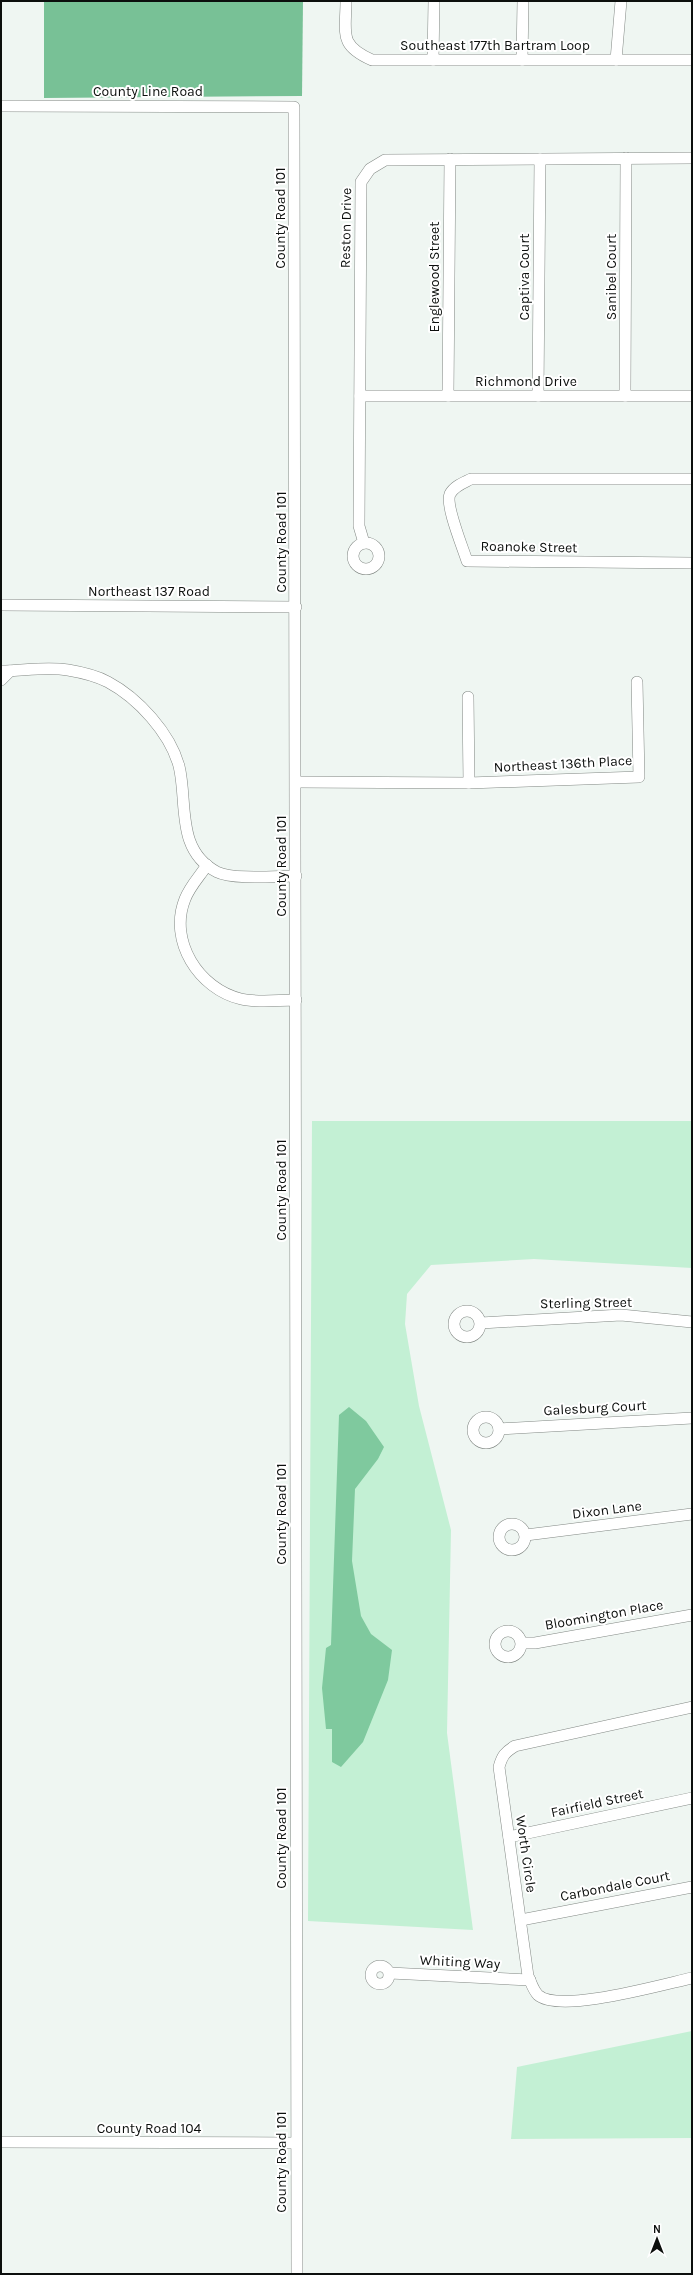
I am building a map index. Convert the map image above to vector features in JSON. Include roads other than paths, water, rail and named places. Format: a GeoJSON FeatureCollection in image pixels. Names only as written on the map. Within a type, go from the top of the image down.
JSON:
{"type":"FeatureCollection","features":[{"type":"Feature","properties":{"kind":"street","name":"Southeast 177th Bartram Loop"},"geometry":{"type":"LineString","coordinates":[[346,1],[345,34],[348,44],[356,53],[372,60],[692,60]]}},
{"type":"Feature","properties":{"kind":"street"},"geometry":{"type":"LineString","coordinates":[[433,60],[434,1]]}},
{"type":"Feature","properties":{"kind":"street"},"geometry":{"type":"LineString","coordinates":[[522,60],[523,1]]}},
{"type":"Feature","properties":{"kind":"street"},"geometry":{"type":"LineString","coordinates":[[616,60],[622,1]]}},
{"type":"Feature","properties":{"kind":"street","name":"County Line Road"},"geometry":{"type":"LineString","coordinates":[[1,106],[294,107]]}},
{"type":"Feature","properties":{"kind":"street","name":"County Road 101"},"geometry":{"type":"LineString","coordinates":[[294,107],[296,607],[297,2274]]}},
{"type":"Feature","properties":{"kind":"street","name":"Sanibel Court"},"geometry":{"type":"LineString","coordinates":[[625,396],[626,158]]}},
{"type":"Feature","properties":{"kind":"street","name":"Reston Drive"},"geometry":{"type":"LineString","coordinates":[[364,543],[359,526],[361,182],[370,169],[385,160],[692,158]]}},
{"type":"Feature","properties":{"kind":"street","name":"Englewood Street"},"geometry":{"type":"LineString","coordinates":[[448,396],[450,159]]}},
{"type":"Feature","properties":{"kind":"street","name":"Captiva Court"},"geometry":{"type":"LineString","coordinates":[[538,396],[540,159]]}},
{"type":"Feature","properties":{"kind":"street","name":"Richmond Drive"},"geometry":{"type":"LineString","coordinates":[[360,396],[692,396]]}},
{"type":"Feature","properties":{"kind":"street","name":"Roanoke Street"},"geometry":{"type":"LineString","coordinates":[[692,479],[471,479],[457,486],[450,494],[450,506],[467,561],[692,563]]}},
{"type":"Feature","properties":{"kind":"street","name":"Northeast 137 Road"},"geometry":{"type":"LineString","coordinates":[[1,605],[296,607]]}},
{"type":"Feature","properties":{"kind":"street"},"geometry":{"type":"LineString","coordinates":[[1,680],[5,671],[21,669],[67,670],[108,681],[147,712],[167,739],[175,753],[182,781],[183,817],[192,845],[207,865],[219,873],[243,876],[296,876]]}},
{"type":"Feature","properties":{"kind":"street","name":"Northeast 136th Place"},"geometry":{"type":"LineString","coordinates":[[296,782],[469,783],[639,777],[637,682]]}},
{"type":"Feature","properties":{"kind":"street"},"geometry":{"type":"LineString","coordinates":[[468,697],[469,783]]}},
{"type":"Feature","properties":{"kind":"street"},"geometry":{"type":"LineString","coordinates":[[207,865],[189,890],[182,912],[182,939],[193,965],[210,985],[230,996],[255,1001],[296,1000]]}},
{"type":"Feature","properties":{"kind":"street","name":"Sterling Street"},"geometry":{"type":"LineString","coordinates":[[481,1323],[621,1315],[692,1322]]}},
{"type":"Feature","properties":{"kind":"street","name":"Galesburg Court"},"geometry":{"type":"LineString","coordinates":[[499,1429],[692,1418]]}},
{"type":"Feature","properties":{"kind":"street","name":"Dixon Lane"},"geometry":{"type":"LineString","coordinates":[[526,1535],[692,1514]]}},
{"type":"Feature","properties":{"kind":"street","name":"Bloomington Place"},"geometry":{"type":"LineString","coordinates":[[522,1643],[535,1643],[692,1615]]}},
{"type":"Feature","properties":{"kind":"street","name":"Worth Circle"},"geometry":{"type":"LineString","coordinates":[[692,1707],[515,1746],[506,1751],[501,1757],[499,1767],[520,1920],[530,1980],[539,1995],[548,2000],[566,2002],[584,2001],[692,1978]]}},
{"type":"Feature","properties":{"kind":"street","name":"Fairfield Street"},"geometry":{"type":"LineString","coordinates":[[509,1837],[692,1798]]}},
{"type":"Feature","properties":{"kind":"street","name":"Carbondale Court"},"geometry":{"type":"LineString","coordinates":[[520,1920],[692,1887]]}},
{"type":"Feature","properties":{"kind":"street","name":"Whiting Way"},"geometry":{"type":"LineString","coordinates":[[390,1973],[530,1980]]}},
{"type":"Feature","properties":{"kind":"street","name":"County Road 104"},"geometry":{"type":"LineString","coordinates":[[1,2142],[296,2143]]}}]}
